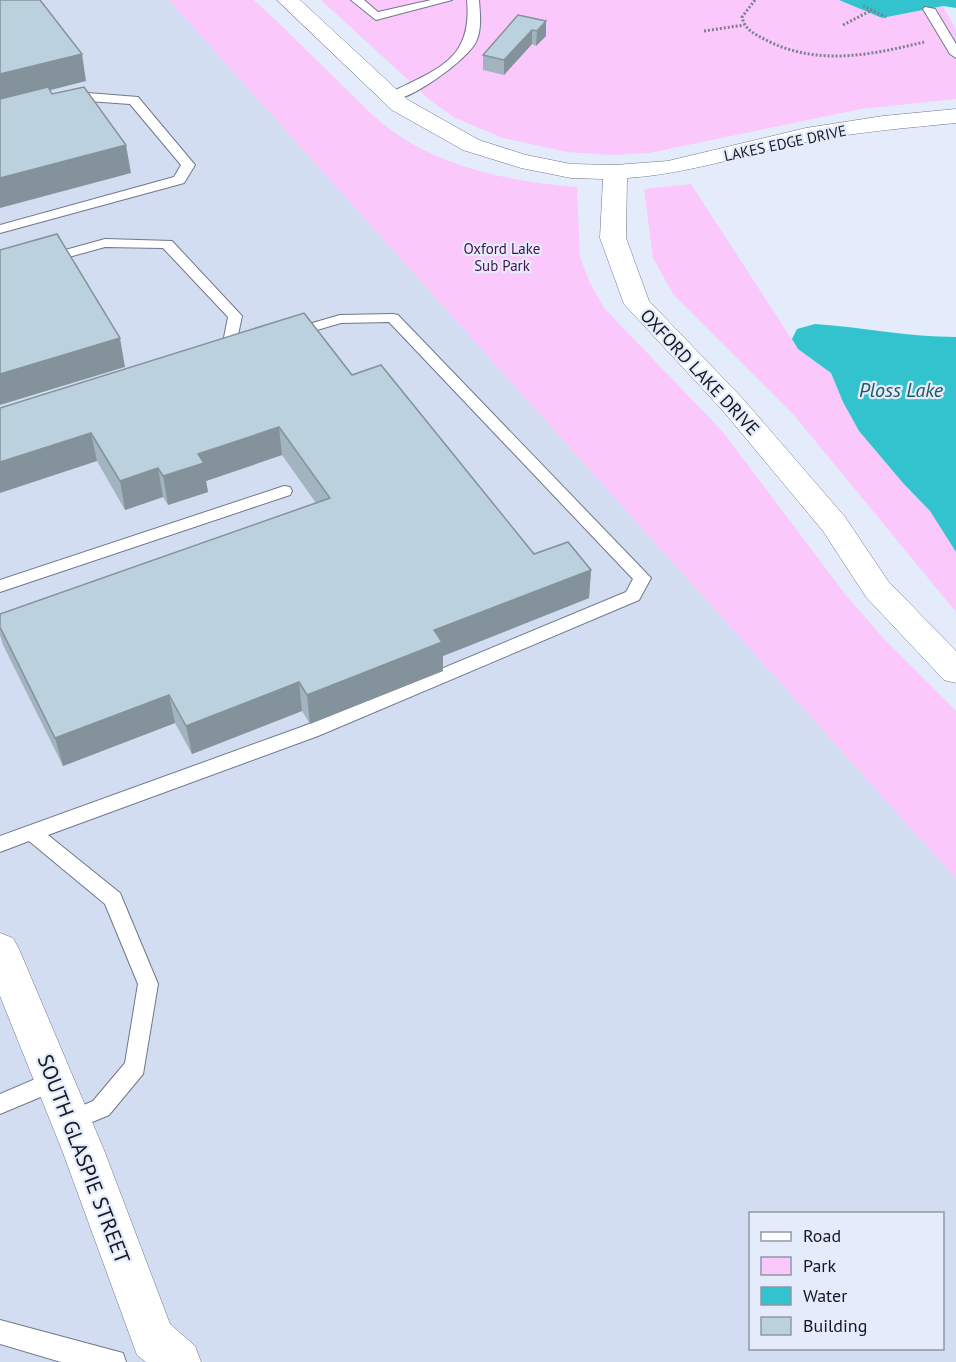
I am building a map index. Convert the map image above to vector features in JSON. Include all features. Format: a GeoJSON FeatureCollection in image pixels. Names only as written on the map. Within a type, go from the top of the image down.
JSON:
{"type":"FeatureCollection","features":[{"type":"Feature","properties":{"kind":"street"},"geometry":{"type":"LineString","coordinates":[[288,0],[400,105],[471,145],[521,161],[571,171],[615,172]]}},
{"type":"Feature","properties":{"kind":"street","name":"LAKES EDGE DRIVE"},"geometry":{"type":"LineString","coordinates":[[615,172],[668,168],[806,135],[883,123],[956,116]]}},
{"type":"Feature","properties":{"kind":"street","name":"OXFORD LAKE DRIVE"},"geometry":{"type":"LineString","coordinates":[[615,172],[613,238],[637,304],[734,406],[834,525],[877,589],[956,671]]}},
{"type":"Feature","properties":{"kind":"street","name":"SOUTH GLASPIE STREET"},"geometry":{"type":"LineString","coordinates":[[0,949],[71,1121],[153,1340],[179,1362]]}},
{"type":"Feature","properties":{"kind":"lane"},"geometry":{"type":"LineString","coordinates":[[357,0],[376,16],[446,0]]}},
{"type":"Feature","properties":{"kind":"lane"},"geometry":{"type":"LineString","coordinates":[[392,98],[458,57],[471,40],[474,29],[473,0]]}},
{"type":"Feature","properties":{"kind":"lane"},"geometry":{"type":"LineString","coordinates":[[929,9],[956,54]]}},
{"type":"Feature","properties":{"kind":"lane"},"geometry":{"type":"LineString","coordinates":[[0,229],[178,180],[188,165],[134,100],[88,97],[55,106]]}},
{"type":"Feature","properties":{"kind":"lane"},"geometry":{"type":"LineString","coordinates":[[0,272],[105,243],[167,244],[234,316],[229,351]]}},
{"type":"Feature","properties":{"kind":"lane"},"geometry":{"type":"LineString","coordinates":[[0,844],[311,731],[633,596],[642,578],[393,318],[340,319],[273,338]]}},
{"type":"Feature","properties":{"kind":"lane"},"geometry":{"type":"LineString","coordinates":[[206,358],[251,345]]}},
{"type":"Feature","properties":{"kind":"lane"},"geometry":{"type":"LineString","coordinates":[[0,586],[284,491]]}},
{"type":"Feature","properties":{"kind":"lane"},"geometry":{"type":"LineString","coordinates":[[31,832],[113,899],[148,984],[135,1067],[101,1108],[71,1121]]}},
{"type":"Feature","properties":{"kind":"lane"},"geometry":{"type":"LineString","coordinates":[[0,1104],[54,1081]]}},
{"type":"Feature","properties":{"kind":"lane"},"geometry":{"type":"LineString","coordinates":[[0,1332],[86,1357],[114,1362]]}},
{"type":"Feature","properties":{"kind":"path"},"geometry":{"type":"LineString","coordinates":[[755,0],[742,17],[744,25],[753,34],[782,48],[829,57],[872,55],[945,37]]}},
{"type":"Feature","properties":{"kind":"path"},"geometry":{"type":"LineString","coordinates":[[863,6],[886,17]]}},
{"type":"Feature","properties":{"kind":"path"},"geometry":{"type":"LineString","coordinates":[[843,25],[872,10]]}},
{"type":"Feature","properties":{"kind":"path"},"geometry":{"type":"LineString","coordinates":[[704,31],[744,25]]}},
{"type":"Feature","properties":{"kind":"shaded area"},"geometry":{"type":"Polygon","coordinates":[[[0,0],[169,0],[956,879],[956,1362],[0,1362],[0,0]]]}},
{"type":"Feature","properties":{"kind":"green space","name":"Oxford Lake Sub Park"},"geometry":{"type":"Polygon","coordinates":[[[169,0],[254,0],[377,118],[418,147],[461,166],[507,178],[577,187],[580,257],[590,283],[605,309],[723,432],[845,594],[884,639],[956,711],[956,879],[169,0]]]}},
{"type":"Feature","properties":{"kind":"green space"},"geometry":{"type":"Polygon","coordinates":[[[321,0],[839,0],[882,18],[943,6],[956,30],[956,99],[861,109],[649,153],[612,155],[567,152],[503,138],[455,118],[430,100],[321,0]]]}},
{"type":"Feature","properties":{"kind":"green space"},"geometry":{"type":"Polygon","coordinates":[[[691,184],[798,349],[831,373],[843,402],[859,431],[930,511],[956,552],[956,612],[793,414],[673,294],[653,258],[644,189],[691,184]]]}},
{"type":"Feature","properties":{"kind":"water"},"geometry":{"type":"Polygon","coordinates":[[[839,0],[956,0],[956,8],[943,6],[882,18],[839,0]]]}},
{"type":"Feature","properties":{"kind":"water","name":"Ploss Lake"},"geometry":{"type":"Polygon","coordinates":[[[815,324],[956,337],[956,552],[930,511],[859,431],[843,402],[831,373],[798,349],[792,339],[797,329],[815,324]]]}},
{"type":"Feature","properties":{"kind":"building"},"geometry":{"type":"Polygon","coordinates":[[[0,0],[40,0],[82,54],[0,74],[0,0]]]}},
{"type":"Feature","properties":{"kind":"building"},"geometry":{"type":"Polygon","coordinates":[[[518,15],[546,21],[537,31],[532,30],[504,60],[483,55],[518,15]]]}},
{"type":"Feature","properties":{"kind":"building"},"geometry":{"type":"Polygon","coordinates":[[[48,87],[52,94],[84,87],[126,145],[0,178],[0,99],[48,87]]]}},
{"type":"Feature","properties":{"kind":"building"},"geometry":{"type":"Polygon","coordinates":[[[57,234],[120,338],[0,374],[0,250],[57,234]]]}},
{"type":"Feature","properties":{"kind":"building"},"geometry":{"type":"Polygon","coordinates":[[[304,313],[352,375],[381,365],[534,554],[568,542],[591,570],[434,630],[442,642],[307,695],[299,682],[186,726],[169,695],[55,738],[0,627],[0,614],[330,498],[279,427],[198,454],[204,463],[163,476],[158,468],[120,481],[91,433],[0,462],[0,408],[304,313]]]}}]}
